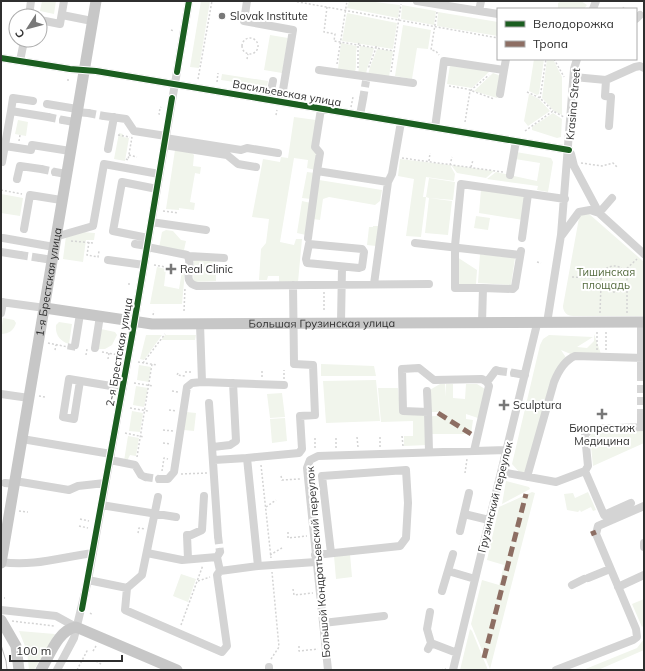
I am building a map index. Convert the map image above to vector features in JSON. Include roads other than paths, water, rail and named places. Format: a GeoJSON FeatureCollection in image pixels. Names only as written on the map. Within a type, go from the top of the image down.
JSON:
{"type":"FeatureCollection","features":[{"type":"Feature","properties":{"kind":"main road","name":"1-я Брестская улица"},"geometry":{"type":"LineString","coordinates":[[1,561],[4,523],[11,483],[34,397],[45,308],[56,248],[61,200],[60,173],[70,151],[73,116],[96,1]]}},
{"type":"Feature","properties":{"kind":"main road","name":"Большая Грузинская улица"},"geometry":{"type":"LineString","coordinates":[[45,308],[152,324],[341,322],[542,324],[642,322]]}},
{"type":"Feature","properties":{"kind":"main road"},"geometry":{"type":"LineString","coordinates":[[1,620],[17,651],[19,670]]}},
{"type":"Feature","properties":{"kind":"main road"},"geometry":{"type":"LineString","coordinates":[[41,670],[62,633],[69,628],[76,627],[177,670]]}},
{"type":"Feature","properties":{"kind":"street"},"geometry":{"type":"LineString","coordinates":[[48,22],[60,24],[64,1]]}},
{"type":"Feature","properties":{"kind":"street","name":"2-я Брестская улица"},"geometry":{"type":"LineString","coordinates":[[57,670],[74,638],[88,580],[123,388],[189,1]]}},
{"type":"Feature","properties":{"kind":"street"},"geometry":{"type":"LineString","coordinates":[[247,1],[244,21],[293,30],[281,102]]}},
{"type":"Feature","properties":{"kind":"street"},"geometry":{"type":"LineString","coordinates":[[417,1],[437,5],[451,4],[497,14]]}},
{"type":"Feature","properties":{"kind":"street"},"geometry":{"type":"LineString","coordinates":[[479,11],[481,1]]}},
{"type":"Feature","properties":{"kind":"street"},"geometry":{"type":"LineString","coordinates":[[62,15],[92,21]]}},
{"type":"Feature","properties":{"kind":"street"},"geometry":{"type":"LineString","coordinates":[[20,61],[23,48]]}},
{"type":"Feature","properties":{"kind":"street","name":"Васильевская улица"},"geometry":{"type":"LineString","coordinates":[[1,58],[175,84],[569,150]]}},
{"type":"Feature","properties":{"kind":"street"},"geometry":{"type":"LineString","coordinates":[[499,97],[500,69],[505,60]]}},
{"type":"Feature","properties":{"kind":"street","name":"Krasina Street"},"geometry":{"type":"LineString","coordinates":[[569,150],[574,77],[577,60]]}},
{"type":"Feature","properties":{"kind":"street"},"geometry":{"type":"LineString","coordinates":[[435,128],[444,61],[500,69]]}},
{"type":"Feature","properties":{"kind":"street"},"geometry":{"type":"LineString","coordinates":[[574,77],[606,80],[635,67],[640,66],[644,68]]}},
{"type":"Feature","properties":{"kind":"street"},"geometry":{"type":"LineString","coordinates":[[319,70],[336,72],[366,79],[413,83]]}},
{"type":"Feature","properties":{"kind":"street"},"geometry":{"type":"LineString","coordinates":[[606,80],[605,96],[611,97],[610,126]]}},
{"type":"Feature","properties":{"kind":"street"},"geometry":{"type":"LineString","coordinates":[[269,100],[273,81]]}},
{"type":"Feature","properties":{"kind":"street"},"geometry":{"type":"LineString","coordinates":[[2,162],[13,98],[33,101]]}},
{"type":"Feature","properties":{"kind":"street"},"geometry":{"type":"LineString","coordinates":[[360,115],[363,98]]}},
{"type":"Feature","properties":{"kind":"street"},"geometry":{"type":"LineString","coordinates":[[47,104],[73,116],[88,113]]}},
{"type":"Feature","properties":{"kind":"street"},"geometry":{"type":"LineString","coordinates":[[308,238],[320,153],[315,146],[321,109]]}},
{"type":"Feature","properties":{"kind":"street"},"geometry":{"type":"LineString","coordinates":[[11,111],[48,118]]}},
{"type":"Feature","properties":{"kind":"street"},"geometry":{"type":"LineString","coordinates":[[104,116],[126,119],[134,131],[227,155],[238,164],[256,167]]}},
{"type":"Feature","properties":{"kind":"street"},"geometry":{"type":"LineString","coordinates":[[108,149],[114,117]]}},
{"type":"Feature","properties":{"kind":"street"},"geometry":{"type":"LineString","coordinates":[[374,284],[388,182],[392,174],[401,122]]}},
{"type":"Feature","properties":{"kind":"street"},"geometry":{"type":"LineString","coordinates":[[165,139],[241,150],[247,148],[278,153]]}},
{"type":"Feature","properties":{"kind":"street"},"geometry":{"type":"LineString","coordinates":[[511,174],[516,141]]}},
{"type":"Feature","properties":{"kind":"street"},"geometry":{"type":"LineString","coordinates":[[5,146],[31,150],[32,145],[70,151]]}},
{"type":"Feature","properties":{"kind":"street"},"geometry":{"type":"LineString","coordinates":[[542,324],[561,235],[569,150]]}},
{"type":"Feature","properties":{"kind":"street"},"geometry":{"type":"LineString","coordinates":[[569,150],[574,166],[599,214],[641,256]]}},
{"type":"Feature","properties":{"kind":"street"},"geometry":{"type":"LineString","coordinates":[[40,255],[56,248],[93,226],[104,164],[159,174]]}},
{"type":"Feature","properties":{"kind":"street"},"geometry":{"type":"LineString","coordinates":[[17,179],[20,166],[41,170]]}},
{"type":"Feature","properties":{"kind":"street"},"geometry":{"type":"LineString","coordinates":[[317,171],[388,182]]}},
{"type":"Feature","properties":{"kind":"street"},"geometry":{"type":"LineString","coordinates":[[157,189],[122,182],[113,231],[147,244],[189,256],[224,258]]}},
{"type":"Feature","properties":{"kind":"street"},"geometry":{"type":"LineString","coordinates":[[415,243],[455,246],[520,253],[515,287],[513,289],[455,288],[455,246],[461,184],[565,199]]}},
{"type":"Feature","properties":{"kind":"street"},"geometry":{"type":"LineString","coordinates":[[522,238],[528,194]]}},
{"type":"Feature","properties":{"kind":"street"},"geometry":{"type":"LineString","coordinates":[[24,229],[30,195],[61,200]]}},
{"type":"Feature","properties":{"kind":"street"},"geometry":{"type":"LineString","coordinates":[[599,214],[612,198]]}},
{"type":"Feature","properties":{"kind":"street"},"geometry":{"type":"LineString","coordinates":[[561,235],[579,212],[590,210],[599,214]]}},
{"type":"Feature","properties":{"kind":"street"},"geometry":{"type":"LineString","coordinates":[[151,222],[206,230]]}},
{"type":"Feature","properties":{"kind":"street"},"geometry":{"type":"LineString","coordinates":[[3,238],[56,248]]}},
{"type":"Feature","properties":{"kind":"street"},"geometry":{"type":"LineString","coordinates":[[135,244],[147,244]]}},
{"type":"Feature","properties":{"kind":"street"},"geometry":{"type":"LineString","coordinates":[[308,245],[346,247],[364,250],[360,268],[342,267],[307,263],[306,259],[308,245]]}},
{"type":"Feature","properties":{"kind":"street"},"geometry":{"type":"LineString","coordinates":[[1,252],[20,255]]}},
{"type":"Feature","properties":{"kind":"street"},"geometry":{"type":"LineString","coordinates":[[189,256],[188,278],[190,283],[197,286],[429,284]]}},
{"type":"Feature","properties":{"kind":"street"},"geometry":{"type":"LineString","coordinates":[[108,260],[144,265]]}},
{"type":"Feature","properties":{"kind":"street"},"geometry":{"type":"LineString","coordinates":[[341,322],[342,267]]}},
{"type":"Feature","properties":{"kind":"street"},"geometry":{"type":"LineString","coordinates":[[293,285],[294,364],[313,365],[315,415],[300,416],[301,452],[310,460]]}},
{"type":"Feature","properties":{"kind":"street"},"geometry":{"type":"LineString","coordinates":[[482,323],[483,288]]}},
{"type":"Feature","properties":{"kind":"street"},"geometry":{"type":"LineString","coordinates":[[1,313],[2,302]]}},
{"type":"Feature","properties":{"kind":"street","name":"Большая Грузинская улица"},"geometry":{"type":"LineString","coordinates":[[2,302],[45,308]]}},
{"type":"Feature","properties":{"kind":"street"},"geometry":{"type":"LineString","coordinates":[[79,313],[75,346],[75,325],[79,313]]}},
{"type":"Feature","properties":{"kind":"street"},"geometry":{"type":"LineString","coordinates":[[94,350],[100,316]]}},
{"type":"Feature","properties":{"kind":"street"},"geometry":{"type":"LineString","coordinates":[[641,375],[642,322]]}},
{"type":"Feature","properties":{"kind":"street"},"geometry":{"type":"LineString","coordinates":[[200,324],[202,382]]}},
{"type":"Feature","properties":{"kind":"street","name":"Грузинский переулок"},"geometry":{"type":"LineString","coordinates":[[450,670],[457,652],[525,375],[542,324]]}},
{"type":"Feature","properties":{"kind":"street"},"geometry":{"type":"LineString","coordinates":[[527,477],[557,375],[572,358],[642,358]]}},
{"type":"Feature","properties":{"kind":"street"},"geometry":{"type":"LineString","coordinates":[[428,412],[403,411],[402,369],[419,368],[434,380],[482,379],[487,382],[489,386],[471,451]]}},
{"type":"Feature","properties":{"kind":"street"},"geometry":{"type":"LineString","coordinates":[[487,382],[496,370],[499,371]]}},
{"type":"Feature","properties":{"kind":"street"},"geometry":{"type":"LineString","coordinates":[[514,373],[525,375]]}},
{"type":"Feature","properties":{"kind":"street"},"geometry":{"type":"LineString","coordinates":[[80,381],[123,388]]}},
{"type":"Feature","properties":{"kind":"street"},"geometry":{"type":"LineString","coordinates":[[160,478],[166,479],[173,474],[187,387],[192,382],[284,385]]}},
{"type":"Feature","properties":{"kind":"street"},"geometry":{"type":"LineString","coordinates":[[213,447],[230,445],[236,441],[233,383]]}},
{"type":"Feature","properties":{"kind":"street"},"geometry":{"type":"LineString","coordinates":[[427,391],[429,452]]}},
{"type":"Feature","properties":{"kind":"street"},"geometry":{"type":"LineString","coordinates":[[1,394],[34,397]]}},
{"type":"Feature","properties":{"kind":"street"},"geometry":{"type":"LineString","coordinates":[[210,403],[218,536]]}},
{"type":"Feature","properties":{"kind":"street"},"geometry":{"type":"LineString","coordinates":[[500,472],[556,482],[585,471],[588,466],[586,435],[590,429],[642,427],[641,417]]}},
{"type":"Feature","properties":{"kind":"street"},"geometry":{"type":"LineString","coordinates":[[22,439],[110,457],[135,465],[141,475],[145,477]]}},
{"type":"Feature","properties":{"kind":"street","name":"Большой Кондратьевский переулок"},"geometry":{"type":"LineString","coordinates":[[328,670],[307,468],[310,460],[318,456],[506,450]]}},
{"type":"Feature","properties":{"kind":"street"},"geometry":{"type":"LineString","coordinates":[[214,460],[301,452]]}},
{"type":"Feature","properties":{"kind":"street"},"geometry":{"type":"LineString","coordinates":[[247,458],[258,566]]}},
{"type":"Feature","properties":{"kind":"street"},"geometry":{"type":"LineString","coordinates":[[218,573],[316,558],[331,553],[400,546],[406,538],[408,503],[406,470],[322,476],[331,553]]}},
{"type":"Feature","properties":{"kind":"street"},"geometry":{"type":"LineString","coordinates":[[585,471],[604,515],[631,503]]}},
{"type":"Feature","properties":{"kind":"street"},"geometry":{"type":"LineString","coordinates":[[11,483],[68,490],[78,486],[105,483]]}},
{"type":"Feature","properties":{"kind":"street"},"geometry":{"type":"LineString","coordinates":[[460,532],[469,493]]}},
{"type":"Feature","properties":{"kind":"street"},"geometry":{"type":"LineString","coordinates":[[188,559],[187,535],[191,535],[202,530],[204,496]]}},
{"type":"Feature","properties":{"kind":"street"},"geometry":{"type":"LineString","coordinates":[[147,554],[188,559],[206,558],[219,554],[218,573],[227,644],[226,650],[220,652],[125,610],[127,588],[142,575],[158,497]]}},
{"type":"Feature","properties":{"kind":"street"},"geometry":{"type":"LineString","coordinates":[[101,505],[176,517]]}},
{"type":"Feature","properties":{"kind":"street"},"geometry":{"type":"LineString","coordinates":[[562,669],[637,637],[636,629],[597,539],[596,530],[603,524],[644,506]]}},
{"type":"Feature","properties":{"kind":"street"},"geometry":{"type":"LineString","coordinates":[[464,514],[489,520]]}},
{"type":"Feature","properties":{"kind":"street"},"geometry":{"type":"LineString","coordinates":[[1,561],[16,565],[53,561],[93,553]]}},
{"type":"Feature","properties":{"kind":"street"},"geometry":{"type":"LineString","coordinates":[[442,591],[453,554]]}},
{"type":"Feature","properties":{"kind":"street"},"geometry":{"type":"LineString","coordinates":[[572,585],[610,568]]}},
{"type":"Feature","properties":{"kind":"street"},"geometry":{"type":"LineString","coordinates":[[448,571],[475,579]]}},
{"type":"Feature","properties":{"kind":"street"},"geometry":{"type":"LineString","coordinates":[[618,587],[644,575]]}},
{"type":"Feature","properties":{"kind":"street"},"geometry":{"type":"LineString","coordinates":[[88,580],[127,588]]}},
{"type":"Feature","properties":{"kind":"street"},"geometry":{"type":"LineString","coordinates":[[1,610],[56,616],[76,627]]}},
{"type":"Feature","properties":{"kind":"street"},"geometry":{"type":"LineString","coordinates":[[430,612],[427,628],[430,646],[457,652]]}},
{"type":"Feature","properties":{"kind":"street"},"geometry":{"type":"LineString","coordinates":[[323,623],[384,616]]}},
{"type":"Feature","properties":{"kind":"street"},"geometry":{"type":"LineString","coordinates":[[1,626],[10,635]]}},
{"type":"Feature","properties":{"kind":"tunnel"},"geometry":{"type":"LineString","coordinates":[[363,99],[366,81]]}},
{"type":"Feature","properties":{"kind":"tunnel"},"geometry":{"type":"LineString","coordinates":[[88,113],[104,116]]}},
{"type":"Feature","properties":{"kind":"tunnel"},"geometry":{"type":"LineString","coordinates":[[48,117],[63,120]]}},
{"type":"Feature","properties":{"kind":"tunnel"},"geometry":{"type":"LineString","coordinates":[[41,169],[55,172]]}},
{"type":"Feature","properties":{"kind":"tunnel"},"geometry":{"type":"LineString","coordinates":[[20,255],[40,258]]}},
{"type":"Feature","properties":{"kind":"tunnel"},"geometry":{"type":"LineString","coordinates":[[71,350],[72,344]]}},
{"type":"Feature","properties":{"kind":"tunnel"},"geometry":{"type":"LineString","coordinates":[[499,371],[514,373]]}},
{"type":"Feature","properties":{"kind":"tunnel"},"geometry":{"type":"LineString","coordinates":[[641,375],[641,417]]}},
{"type":"Feature","properties":{"kind":"tunnel"},"geometry":{"type":"LineString","coordinates":[[145,477],[159,479]]}},
{"type":"Feature","properties":{"kind":"tunnel"},"geometry":{"type":"LineString","coordinates":[[218,536],[220,552]]}},
{"type":"Feature","properties":{"kind":"tram line"},"geometry":{"type":"LineString","coordinates":[[1,645],[7,670]]}},
{"type":"Feature","properties":{"kind":"place","name":"Slovak Institute"},"geometry":{"type":"Point","coordinates":[222,16]}},
{"type":"Feature","properties":{"kind":"place","name":"Real Clinic"},"geometry":{"type":"Point","coordinates":[171,269]}},
{"type":"Feature","properties":{"kind":"place","name":"Sculptura"},"geometry":{"type":"Point","coordinates":[504,405]}},
{"type":"Feature","properties":{"kind":"place","name":"Биопрестиж Медицина"},"geometry":{"type":"Point","coordinates":[602,414]}},
{"type":"Feature","properties":{"kind":"park label","name":"Тишинская площадь"},"geometry":{"type":"Point","coordinates":[606,278]}}]}
